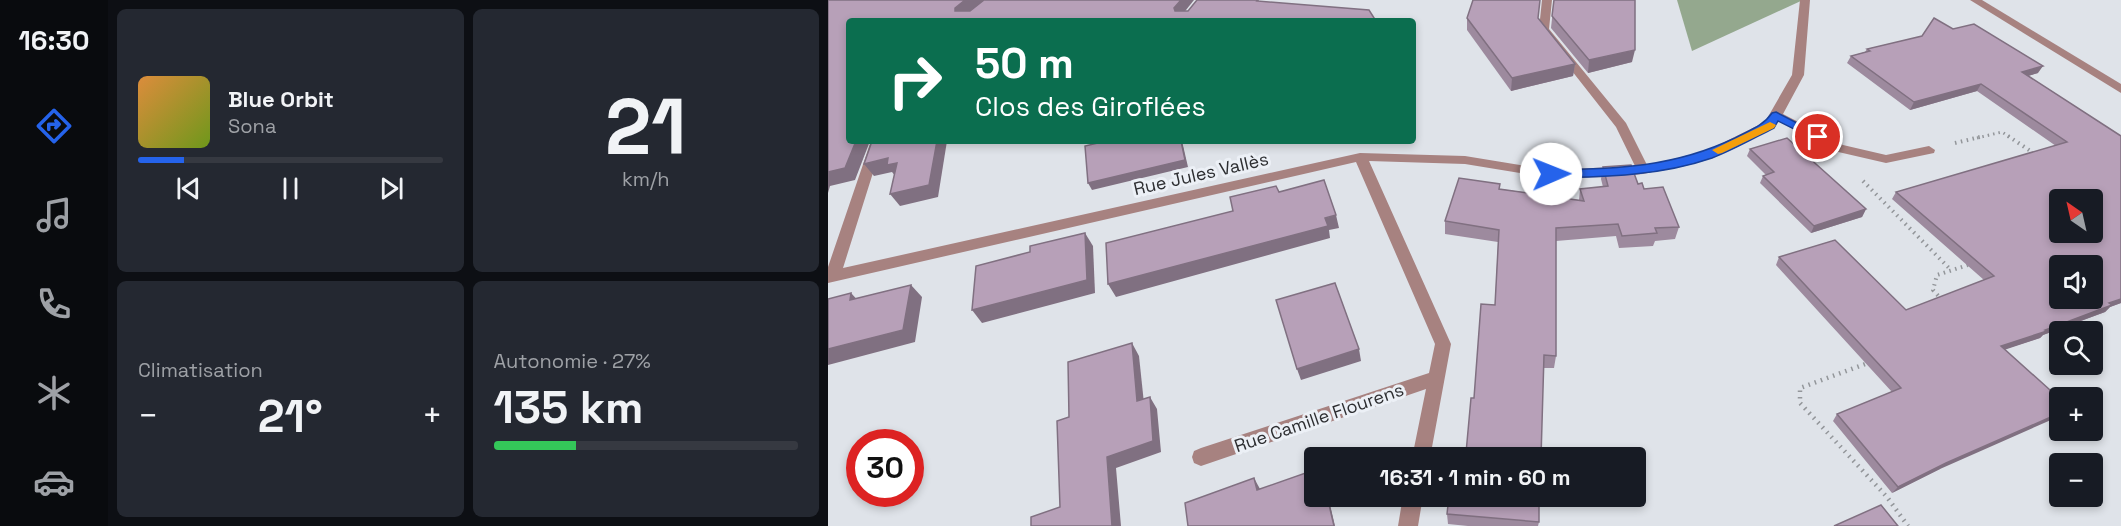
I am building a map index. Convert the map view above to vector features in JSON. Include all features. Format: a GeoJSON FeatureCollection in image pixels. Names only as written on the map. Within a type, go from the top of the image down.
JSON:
{"type":"FeatureCollection","features":[{"type":"Feature","properties":{"kind":"street"},"geometry":{"type":"LineString","coordinates":[[1547,0],[1544,29],[1622,126],[1643,170]]}},
{"type":"Feature","properties":{"kind":"street","name":"Rue Jules Vallès"},"geometry":{"type":"LineString","coordinates":[[830,276],[1360,157],[1465,160],[1551,174],[1643,170],[1708,155],[1770,125],[1798,75],[1805,0]]}},
{"type":"Feature","properties":{"kind":"street"},"geometry":{"type":"LineString","coordinates":[[1975,0],[2121,89]]}},
{"type":"Feature","properties":{"kind":"street"},"geometry":{"type":"LineString","coordinates":[[1776,115],[1839,148],[1886,159],[1929,150]]}},
{"type":"Feature","properties":{"kind":"street"},"geometry":{"type":"LineString","coordinates":[[830,276],[876,144]]}},
{"type":"Feature","properties":{"kind":"street","name":"Rue Camille Flourens"},"geometry":{"type":"LineString","coordinates":[[1360,157],[1443,344],[1423,447]]}},
{"type":"Feature","properties":{"kind":"street","name":"Rue Camille Flourens"},"geometry":{"type":"LineString","coordinates":[[1202,458],[1437,378]]}},
{"type":"Feature","properties":{"kind":"street"},"geometry":{"type":"LineString","coordinates":[[1408,526],[1411,507]]}},
{"type":"Feature","properties":{"kind":"path"},"geometry":{"type":"LineString","coordinates":[[1929,150],[2002,132],[2042,159]]}},
{"type":"Feature","properties":{"kind":"path"},"geometry":{"type":"LineString","coordinates":[[1839,148],[1847,165],[1951,270]]}},
{"type":"Feature","properties":{"kind":"path"},"geometry":{"type":"LineString","coordinates":[[1945,304],[1933,290],[1937,275],[1974,263]]}},
{"type":"Feature","properties":{"kind":"path"},"geometry":{"type":"LineString","coordinates":[[1874,361],[1800,388],[1800,403],[1887,497],[1908,526]]}},
{"type":"Feature","properties":{"kind":"green space"},"geometry":{"type":"Polygon","coordinates":[[[1677,0],[1803,0],[1692,51],[1677,0]]]}},
{"type":"Feature","properties":{"kind":"building"},"geometry":{"type":"Polygon","coordinates":[[[828,0],[965,0],[955,8],[955,11],[970,11],[984,0],[1181,0],[1174,8],[1175,11],[1188,11],[1197,0],[1258,0],[1369,10],[1374,18],[846,18],[846,144],[855,144],[845,168],[828,172],[828,0]]]}},
{"type":"Feature","properties":{"kind":"building"},"geometry":{"type":"Polygon","coordinates":[[[1473,0],[1540,0],[1538,18],[1575,64],[1512,78],[1467,18],[1473,0]]]}},
{"type":"Feature","properties":{"kind":"building"},"geometry":{"type":"Polygon","coordinates":[[[1554,0],[1635,0],[1635,50],[1589,60],[1552,16],[1554,0]]]}},
{"type":"Feature","properties":{"kind":"building"},"geometry":{"type":"Polygon","coordinates":[[[1934,18],[1953,29],[1974,24],[2043,66],[2022,72],[2121,136],[2121,299],[2109,303],[2112,305],[2103,308],[2103,255],[2049,255],[2049,309],[2101,309],[2069,321],[2049,321],[2049,329],[2045,330],[2047,331],[2001,346],[2049,389],[2049,418],[1946,463],[1898,487],[1837,414],[1901,388],[1779,257],[1835,240],[1906,310],[1994,276],[1896,192],[2067,142],[1981,84],[1914,102],[1851,56],[1870,51],[1867,49],[1922,36],[1934,18]]]}},
{"type":"Feature","properties":{"kind":"building"},"geometry":{"type":"Polygon","coordinates":[[[1787,138],[1866,209],[1814,226],[1763,176],[1774,172],[1750,149],[1787,138]]]}},
{"type":"Feature","properties":{"kind":"building"},"geometry":{"type":"Polygon","coordinates":[[[871,144],[936,144],[929,185],[890,194],[897,163],[887,165],[888,158],[864,164],[871,144]]]}},
{"type":"Feature","properties":{"kind":"building"},"geometry":{"type":"Polygon","coordinates":[[[1093,144],[1182,144],[1185,160],[1088,183],[1085,146],[1093,144]]]}},
{"type":"Feature","properties":{"kind":"building"},"geometry":{"type":"Polygon","coordinates":[[[1631,165],[1638,184],[1642,183],[1644,189],[1663,187],[1679,227],[1655,228],[1657,233],[1622,236],[1618,224],[1556,228],[1556,356],[1544,355],[1541,447],[1467,447],[1471,398],[1474,398],[1481,304],[1495,305],[1499,230],[1445,221],[1459,178],[1500,184],[1499,189],[1584,201],[1580,189],[1608,186],[1603,167],[1631,165]]]}},
{"type":"Feature","properties":{"kind":"building"},"geometry":{"type":"Polygon","coordinates":[[[1324,180],[1336,215],[1325,218],[1328,226],[1108,284],[1106,243],[1233,211],[1230,197],[1276,186],[1279,192],[1324,180]]]}},
{"type":"Feature","properties":{"kind":"building"},"geometry":{"type":"Polygon","coordinates":[[[1085,233],[1087,280],[972,310],[976,266],[1030,252],[1030,246],[1085,233]]]}},
{"type":"Feature","properties":{"kind":"building"},"geometry":{"type":"Polygon","coordinates":[[[1335,283],[1359,349],[1297,369],[1276,300],[1335,283]]]}},
{"type":"Feature","properties":{"kind":"building"},"geometry":{"type":"Polygon","coordinates":[[[911,285],[903,330],[828,349],[828,299],[851,293],[850,300],[911,285]]]}},
{"type":"Feature","properties":{"kind":"building"},"geometry":{"type":"Polygon","coordinates":[[[1132,343],[1137,401],[1150,397],[1153,441],[1107,457],[1112,526],[1031,526],[1031,517],[1060,507],[1057,421],[1069,417],[1068,362],[1132,343]]]}},
{"type":"Feature","properties":{"kind":"building"},"geometry":{"type":"Polygon","coordinates":[[[1304,474],[1304,507],[1330,507],[1334,526],[1188,526],[1185,503],[1254,478],[1257,490],[1304,474]]]}},
{"type":"Feature","properties":{"kind":"building"},"geometry":{"type":"Polygon","coordinates":[[[1881,505],[1898,526],[1834,526],[1881,505]]]}},
{"type":"Feature","properties":{"kind":"building"},"geometry":{"type":"Polygon","coordinates":[[[1448,507],[1539,507],[1539,522],[1447,514],[1448,507]]]}},
{"type":"Feature","properties":{"kind":"slow traffic"},"geometry":{"type":"LineString","coordinates":[[1718,150],[1770,125]]}},
{"type":"Feature","properties":{"kind":"route"},"geometry":{"type":"LineString","coordinates":[[1551,174],[1643,170],[1708,155],[1770,125],[1776,115],[1818,137]]}}]}
